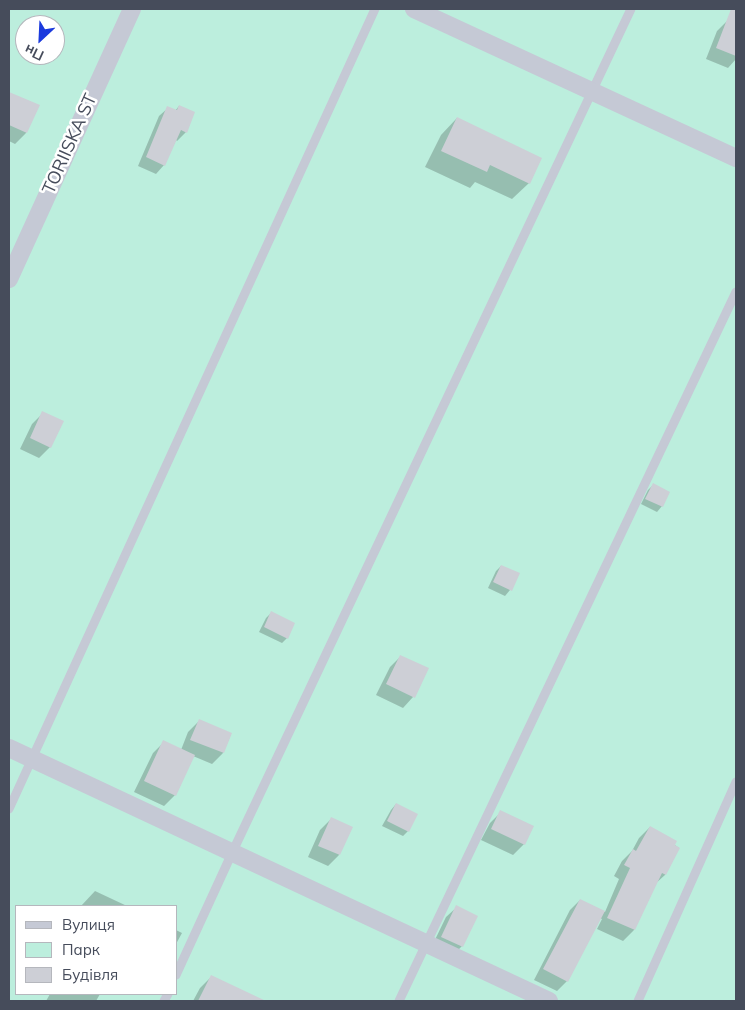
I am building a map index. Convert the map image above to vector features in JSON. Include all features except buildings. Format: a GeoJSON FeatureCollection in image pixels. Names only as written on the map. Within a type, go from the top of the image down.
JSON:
{"type":"FeatureCollection","features":[{"type":"Feature","properties":{"kind":"street","name":"TORIISKA ST"},"geometry":{"type":"LineString","coordinates":[[9,279],[132,9]]}},
{"type":"Feature","properties":{"kind":"street"},"geometry":{"type":"LineString","coordinates":[[414,9],[736,158]]}},
{"type":"Feature","properties":{"kind":"street"},"geometry":{"type":"LineString","coordinates":[[9,748],[549,1001]]}},
{"type":"Feature","properties":{"kind":"lane"},"geometry":{"type":"LineString","coordinates":[[9,810],[375,9]]}},
{"type":"Feature","properties":{"kind":"lane"},"geometry":{"type":"LineString","coordinates":[[178,971],[631,9]]}},
{"type":"Feature","properties":{"kind":"lane"},"geometry":{"type":"LineString","coordinates":[[399,1001],[736,292]]}},
{"type":"Feature","properties":{"kind":"lane"},"geometry":{"type":"LineString","coordinates":[[638,1001],[736,782]]}},
{"type":"Feature","properties":{"kind":"green space"},"geometry":{"type":"Polygon","coordinates":[[[9,9],[736,9],[736,1001],[9,1001],[9,9]]]}}]}
